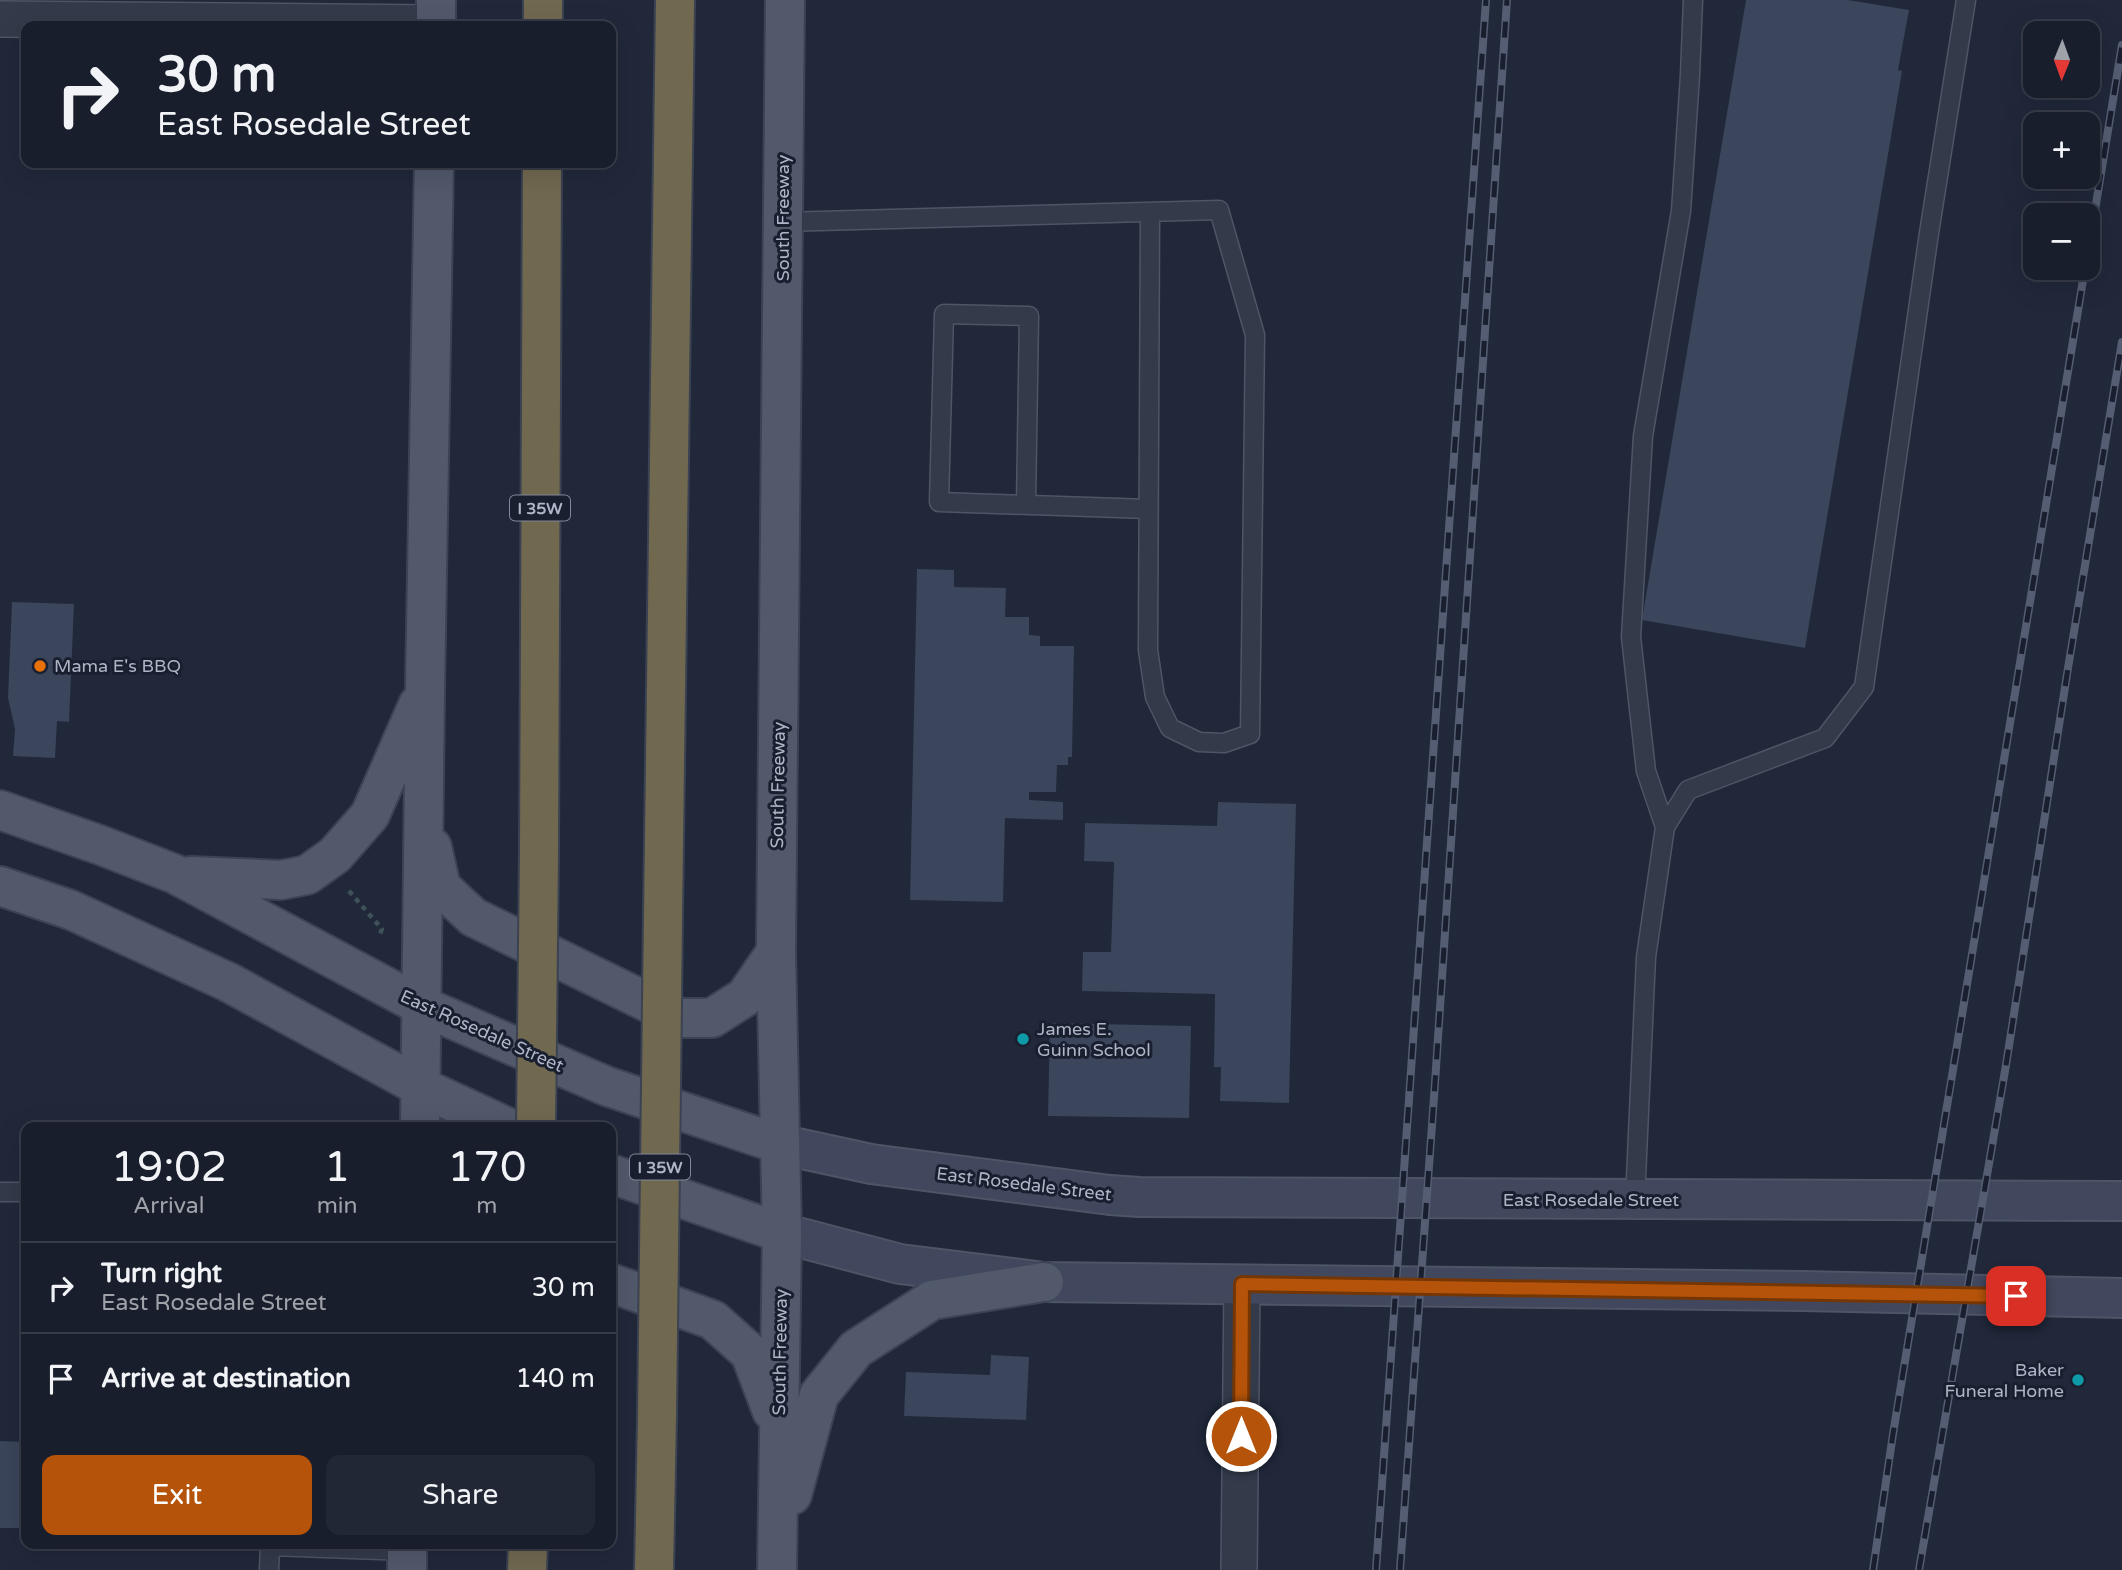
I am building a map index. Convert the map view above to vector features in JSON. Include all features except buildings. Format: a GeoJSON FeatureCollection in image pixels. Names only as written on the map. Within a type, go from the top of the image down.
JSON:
{"type":"FeatureCollection","features":[{"type":"Feature","properties":{"kind":"highway"},"geometry":{"type":"LineString","coordinates":[[543,0],[543,21]]}},
{"type":"Feature","properties":{"kind":"highway","name":"I 35W"},"geometry":{"type":"LineString","coordinates":[[654,1570],[675,0]]}},
{"type":"Feature","properties":{"kind":"highway","name":"I 35W"},"geometry":{"type":"LineString","coordinates":[[536,1122],[542,168]]}},
{"type":"Feature","properties":{"kind":"highway"},"geometry":{"type":"LineString","coordinates":[[527,1570],[528,1549]]}},
{"type":"Feature","properties":{"kind":"main road","name":"South Freeway"},"geometry":{"type":"LineString","coordinates":[[777,1559],[782,1233],[776,952],[785,0]]}},
{"type":"Feature","properties":{"kind":"main road"},"geometry":{"type":"LineString","coordinates":[[420,1122],[434,168]]}},
{"type":"Feature","properties":{"kind":"main road"},"geometry":{"type":"LineString","coordinates":[[175,874],[281,880],[307,875],[335,855],[370,815],[425,690]]}},
{"type":"Feature","properties":{"kind":"main road","name":"East Rosedale Street"},"geometry":{"type":"LineString","coordinates":[[0,810],[175,874],[422,1006],[606,1086],[779,1144],[871,1164],[1120,1196],[2122,1201]]}},
{"type":"Feature","properties":{"kind":"main road"},"geometry":{"type":"LineString","coordinates":[[424,811],[441,887],[473,917],[680,1018],[712,1018],[745,997],[776,952]]}},
{"type":"Feature","properties":{"kind":"main road"},"geometry":{"type":"LineString","coordinates":[[0,886],[71,910],[228,982],[421,1087],[496,1122]]}},
{"type":"Feature","properties":{"kind":"main road"},"geometry":{"type":"LineString","coordinates":[[616,1176],[782,1233],[900,1264],[1044,1282],[1803,1291],[2122,1298]]}},
{"type":"Feature","properties":{"kind":"main road"},"geometry":{"type":"LineString","coordinates":[[777,1559],[819,1395],[856,1349],[932,1300],[1044,1282]]}},
{"type":"Feature","properties":{"kind":"main road"},"geometry":{"type":"LineString","coordinates":[[616,1285],[713,1320],[750,1353],[779,1429]]}},
{"type":"Feature","properties":{"kind":"street"},"geometry":{"type":"LineString","coordinates":[[0,19],[436,16]]}},
{"type":"Feature","properties":{"kind":"street"},"geometry":{"type":"LineString","coordinates":[[1239,1570],[1242,1284]]}},
{"type":"Feature","properties":{"kind":"lane"},"geometry":{"type":"LineString","coordinates":[[1665,827],[1646,771],[1631,637],[1643,436],[1681,211],[1693,0]]}},
{"type":"Feature","properties":{"kind":"lane"},"geometry":{"type":"LineString","coordinates":[[1635,1200],[1646,957],[1665,827],[1688,790],[1825,738],[1864,687],[1929,233],[1966,0]]}},
{"type":"Feature","properties":{"kind":"lane"},"geometry":{"type":"LineString","coordinates":[[783,222],[1219,210],[1255,335],[1250,734],[1224,743],[1199,742],[1170,728],[1155,697],[1148,650],[1150,212]]}},
{"type":"Feature","properties":{"kind":"lane"},"geometry":{"type":"LineString","coordinates":[[1026,505],[1029,316],[944,314],[939,502],[1026,505],[1149,509]]}},
{"type":"Feature","properties":{"kind":"lane"},"geometry":{"type":"LineString","coordinates":[[0,1192],[21,1192]]}},
{"type":"Feature","properties":{"kind":"lane"},"geometry":{"type":"LineString","coordinates":[[268,1549],[269,1570]]}},
{"type":"Feature","properties":{"kind":"lane"},"geometry":{"type":"LineString","coordinates":[[340,1549],[407,1555]]}},
{"type":"Feature","properties":{"kind":"path"},"geometry":{"type":"LineString","coordinates":[[342,883],[382,929],[380,934]]}},
{"type":"Feature","properties":{"kind":"railway"},"geometry":{"type":"LineString","coordinates":[[1376,1570],[1486,0]]}},
{"type":"Feature","properties":{"kind":"railway"},"geometry":{"type":"LineString","coordinates":[[1400,1570],[1507,0]]}},
{"type":"Feature","properties":{"kind":"railway"},"geometry":{"type":"LineString","coordinates":[[2096,203],[2122,45]]}},
{"type":"Feature","properties":{"kind":"railway"},"geometry":{"type":"LineString","coordinates":[[1873,1570],[1893,1434],[2083,280]]}},
{"type":"Feature","properties":{"kind":"railway"},"geometry":{"type":"LineString","coordinates":[[1919,1570],[2006,1065],[2122,342]]}},
{"type":"Feature","properties":{"kind":"place","name":"Mama E's BBQ"},"geometry":{"type":"Point","coordinates":[40,666]}},
{"type":"Feature","properties":{"kind":"place","name":"James E. Guinn School"},"geometry":{"type":"Point","coordinates":[1023,1039]}},
{"type":"Feature","properties":{"kind":"place","name":"Baker Funeral Home"},"geometry":{"type":"Point","coordinates":[2078,1380]}},
{"type":"Feature","properties":{"kind":"route"},"geometry":{"type":"LineString","coordinates":[[1241,1436],[1242,1284],[2016,1296]]}}]}
